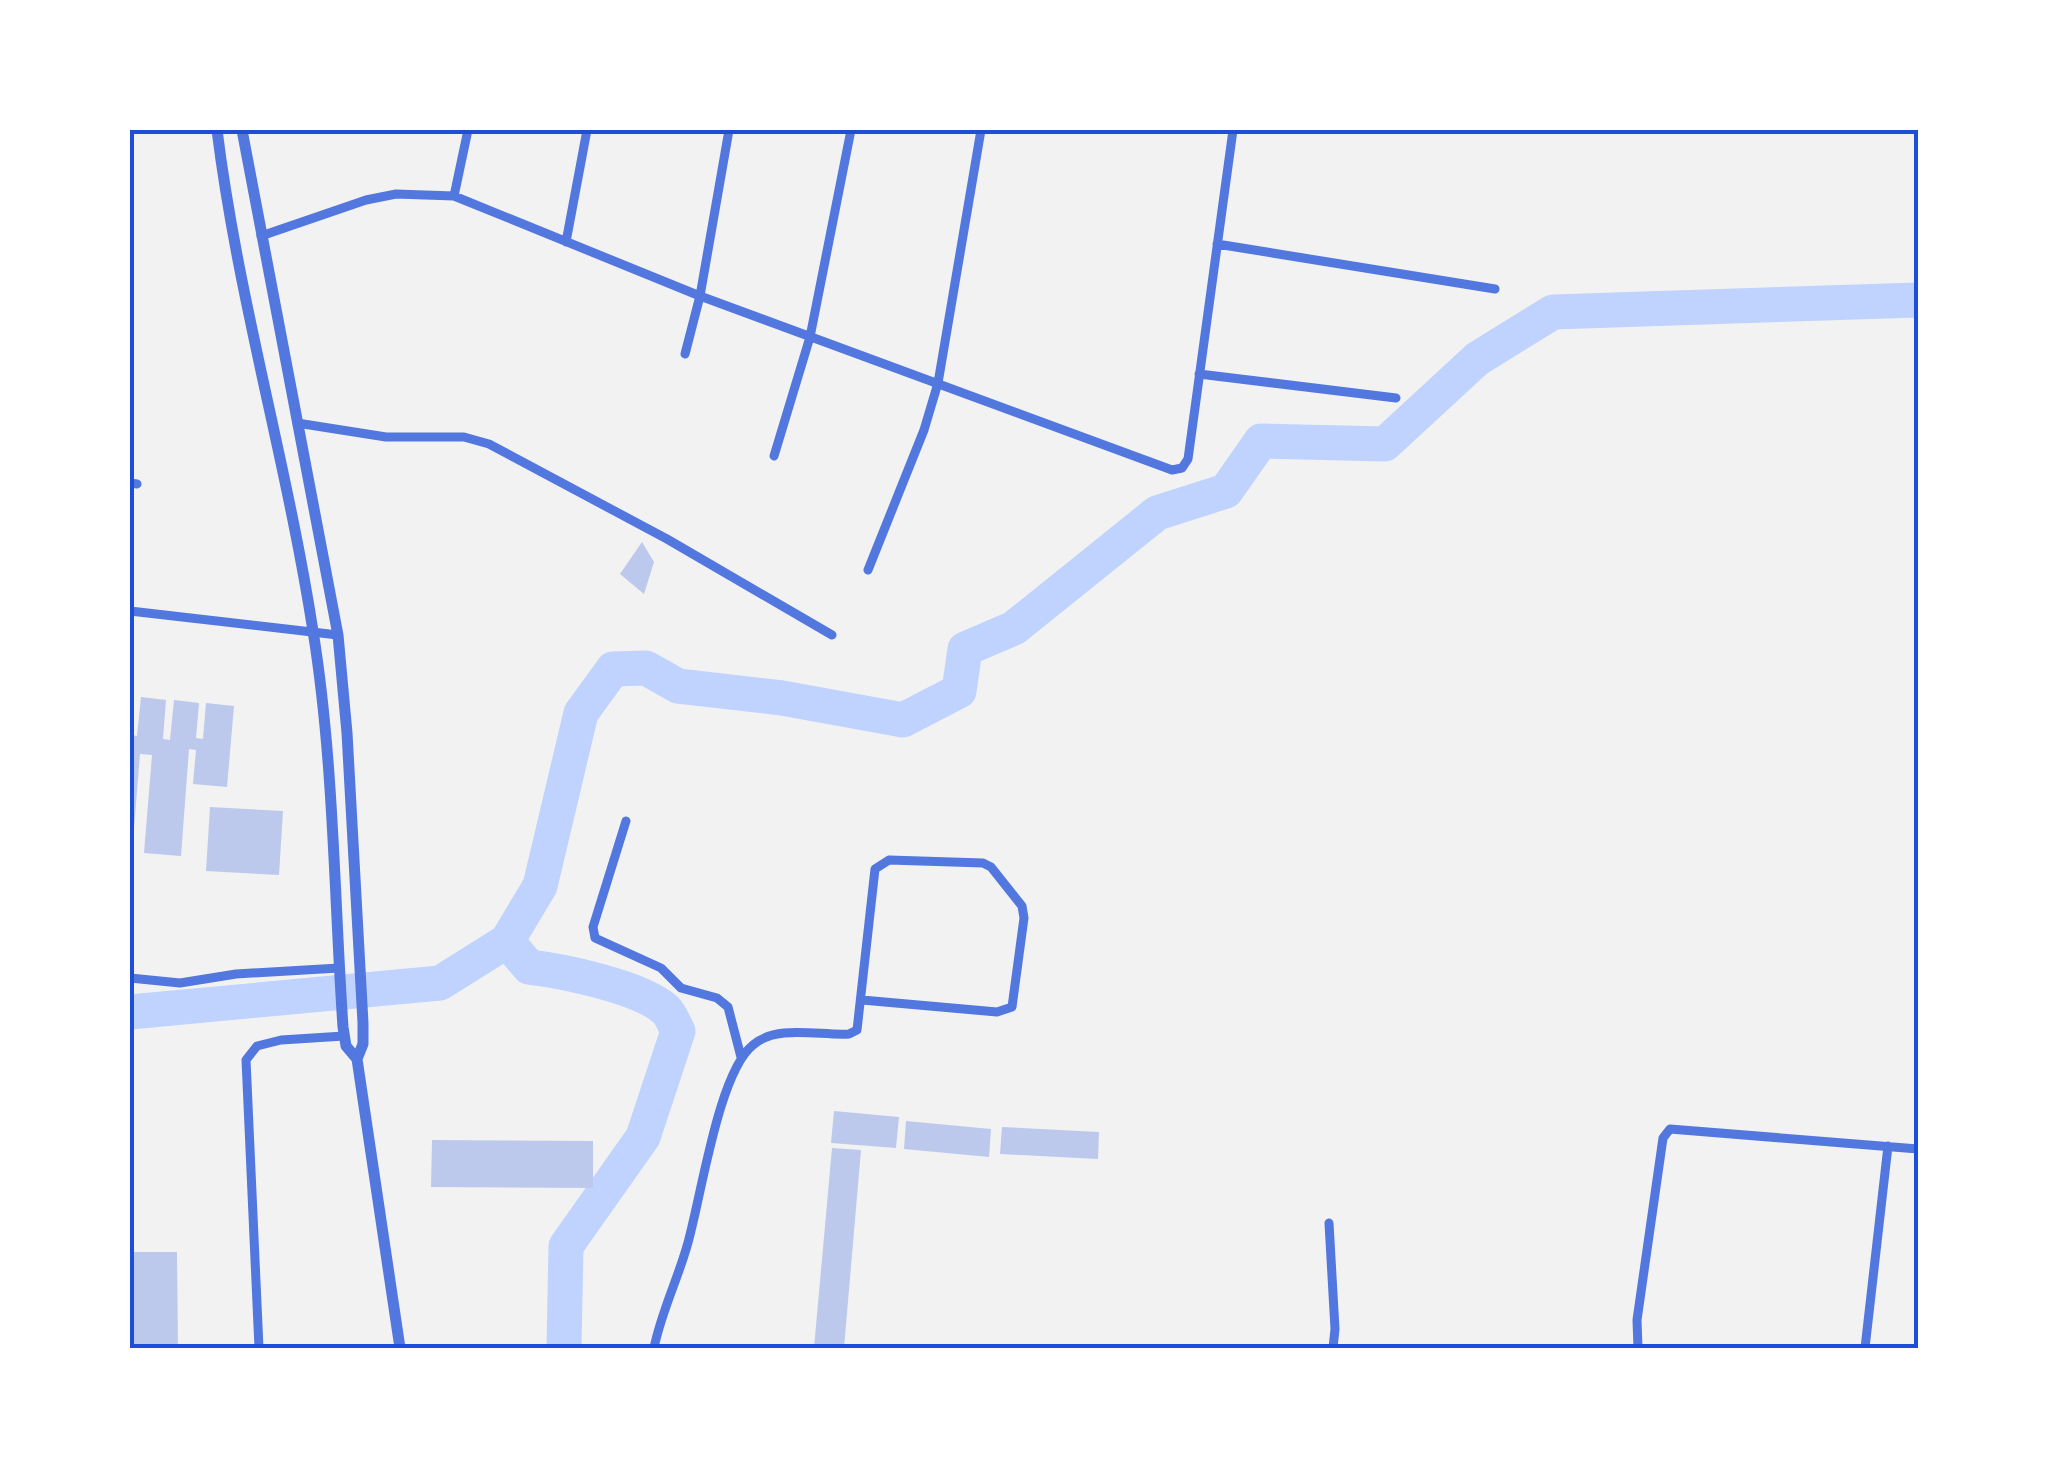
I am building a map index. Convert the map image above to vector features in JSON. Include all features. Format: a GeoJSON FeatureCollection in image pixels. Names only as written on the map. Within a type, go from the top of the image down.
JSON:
{"type":"FeatureCollection","features":[{"type":"Feature","properties":{"kind":"street"},"geometry":{"type":"LineString","coordinates":[[217,130],[227,200],[313,632],[322,708],[343,1031],[346,1046],[357,1058]]}},
{"type":"Feature","properties":{"kind":"street"},"geometry":{"type":"LineString","coordinates":[[242,130],[338,635],[363,1044],[357,1058],[400,1348]]}},
{"type":"Feature","properties":{"kind":"street"},"geometry":{"type":"LineString","coordinates":[[454,196],[468,130]]}},
{"type":"Feature","properties":{"kind":"street"},"geometry":{"type":"LineString","coordinates":[[569,243],[587,130]]}},
{"type":"Feature","properties":{"kind":"street"},"geometry":{"type":"LineString","coordinates":[[685,354],[700,296],[729,130]]}},
{"type":"Feature","properties":{"kind":"street"},"geometry":{"type":"LineString","coordinates":[[774,456],[810,338],[851,130]]}},
{"type":"Feature","properties":{"kind":"street"},"geometry":{"type":"LineString","coordinates":[[868,570],[924,430],[938,383],[981,130]]}},
{"type":"Feature","properties":{"kind":"street"},"geometry":{"type":"LineString","coordinates":[[262,236],[396,194],[454,196],[810,338],[1162,468],[1182,468],[1188,459],[1233,130]]}},
{"type":"Feature","properties":{"kind":"street"},"geometry":{"type":"LineString","coordinates":[[1217,244],[1495,289]]}},
{"type":"Feature","properties":{"kind":"street"},"geometry":{"type":"LineString","coordinates":[[1200,374],[1396,398]]}},
{"type":"Feature","properties":{"kind":"street"},"geometry":{"type":"LineString","coordinates":[[298,422],[402,438],[464,437],[489,444],[667,539],[832,635]]}},
{"type":"Feature","properties":{"kind":"street"},"geometry":{"type":"LineString","coordinates":[[130,611],[338,635]]}},
{"type":"Feature","properties":{"kind":"street"},"geometry":{"type":"LineString","coordinates":[[626,821],[592,926],[595,938],[661,968],[681,988],[717,998],[728,1007],[741,1056]]}},
{"type":"Feature","properties":{"kind":"street"},"geometry":{"type":"LineString","coordinates":[[654,1348],[686,1250],[727,1085],[741,1056],[768,1036],[850,1034],[857,1030],[872,879],[881,862],[983,862],[1016,896],[1024,918],[1012,1007],[997,1012],[862,1000]]}},
{"type":"Feature","properties":{"kind":"street"},"geometry":{"type":"LineString","coordinates":[[130,978],[180,983],[236,974],[339,973]]}},
{"type":"Feature","properties":{"kind":"street"},"geometry":{"type":"LineString","coordinates":[[260,1348],[246,1060],[257,1046],[343,1031]]}},
{"type":"Feature","properties":{"kind":"street"},"geometry":{"type":"LineString","coordinates":[[1638,1348],[1637,1320],[1662,1138],[1670,1129],[1918,1149]]}},
{"type":"Feature","properties":{"kind":"street"},"geometry":{"type":"LineString","coordinates":[[1865,1348],[1888,1146]]}},
{"type":"Feature","properties":{"kind":"street"},"geometry":{"type":"LineString","coordinates":[[1329,1224],[1333,1348]]}},
{"type":"Feature","properties":{"kind":"building"},"geometry":{"type":"Polygon","coordinates":[[[642,542],[654,562],[644,594],[620,574],[642,542]]]}},
{"type":"Feature","properties":{"kind":"building"},"geometry":{"type":"Polygon","coordinates":[[[141,697],[166,700],[163,739],[170,740],[174,700],[199,703],[196,738],[203,739],[206,703],[234,706],[227,787],[193,784],[196,750],[189,749],[181,856],[144,853],[152,755],[140,754],[130,841],[130,735],[137,736],[141,697]]]}},
{"type":"Feature","properties":{"kind":"building"},"geometry":{"type":"Polygon","coordinates":[[[210,807],[283,811],[279,875],[206,871],[210,807]]]}},
{"type":"Feature","properties":{"kind":"building"},"geometry":{"type":"Polygon","coordinates":[[[834,1111],[899,1117],[896,1148],[831,1143],[834,1111]]]}},
{"type":"Feature","properties":{"kind":"building"},"geometry":{"type":"Polygon","coordinates":[[[906,1121],[991,1129],[989,1157],[904,1149],[906,1121]]]}},
{"type":"Feature","properties":{"kind":"building"},"geometry":{"type":"Polygon","coordinates":[[[1002,1127],[1099,1132],[1098,1159],[1000,1154],[1002,1127]]]}},
{"type":"Feature","properties":{"kind":"building"},"geometry":{"type":"Polygon","coordinates":[[[432,1140],[593,1141],[593,1188],[431,1187],[432,1140]]]}},
{"type":"Feature","properties":{"kind":"building"},"geometry":{"type":"Polygon","coordinates":[[[832,1148],[861,1150],[844,1348],[814,1348],[832,1148]]]}},
{"type":"Feature","properties":{"kind":"building"},"geometry":{"type":"Polygon","coordinates":[[[130,1252],[177,1252],[178,1348],[130,1348],[130,1252]]]}},
{"type":"Feature","properties":{"kind":"waterway"},"geometry":{"type":"LineString","coordinates":[[130,1012],[440,983],[507,941],[540,886],[581,713],[613,669],[646,668],[678,686],[782,698],[903,720],[959,691],[965,649],[1014,628],[1157,513],[1226,491],[1261,441],[1385,444],[1477,359],[1553,312],[1918,300]]}},
{"type":"Feature","properties":{"kind":"waterway"},"geometry":{"type":"LineString","coordinates":[[507,941],[529,967],[601,981],[639,994],[668,1012],[678,1031],[643,1137],[566,1246],[564,1348]]}}]}
